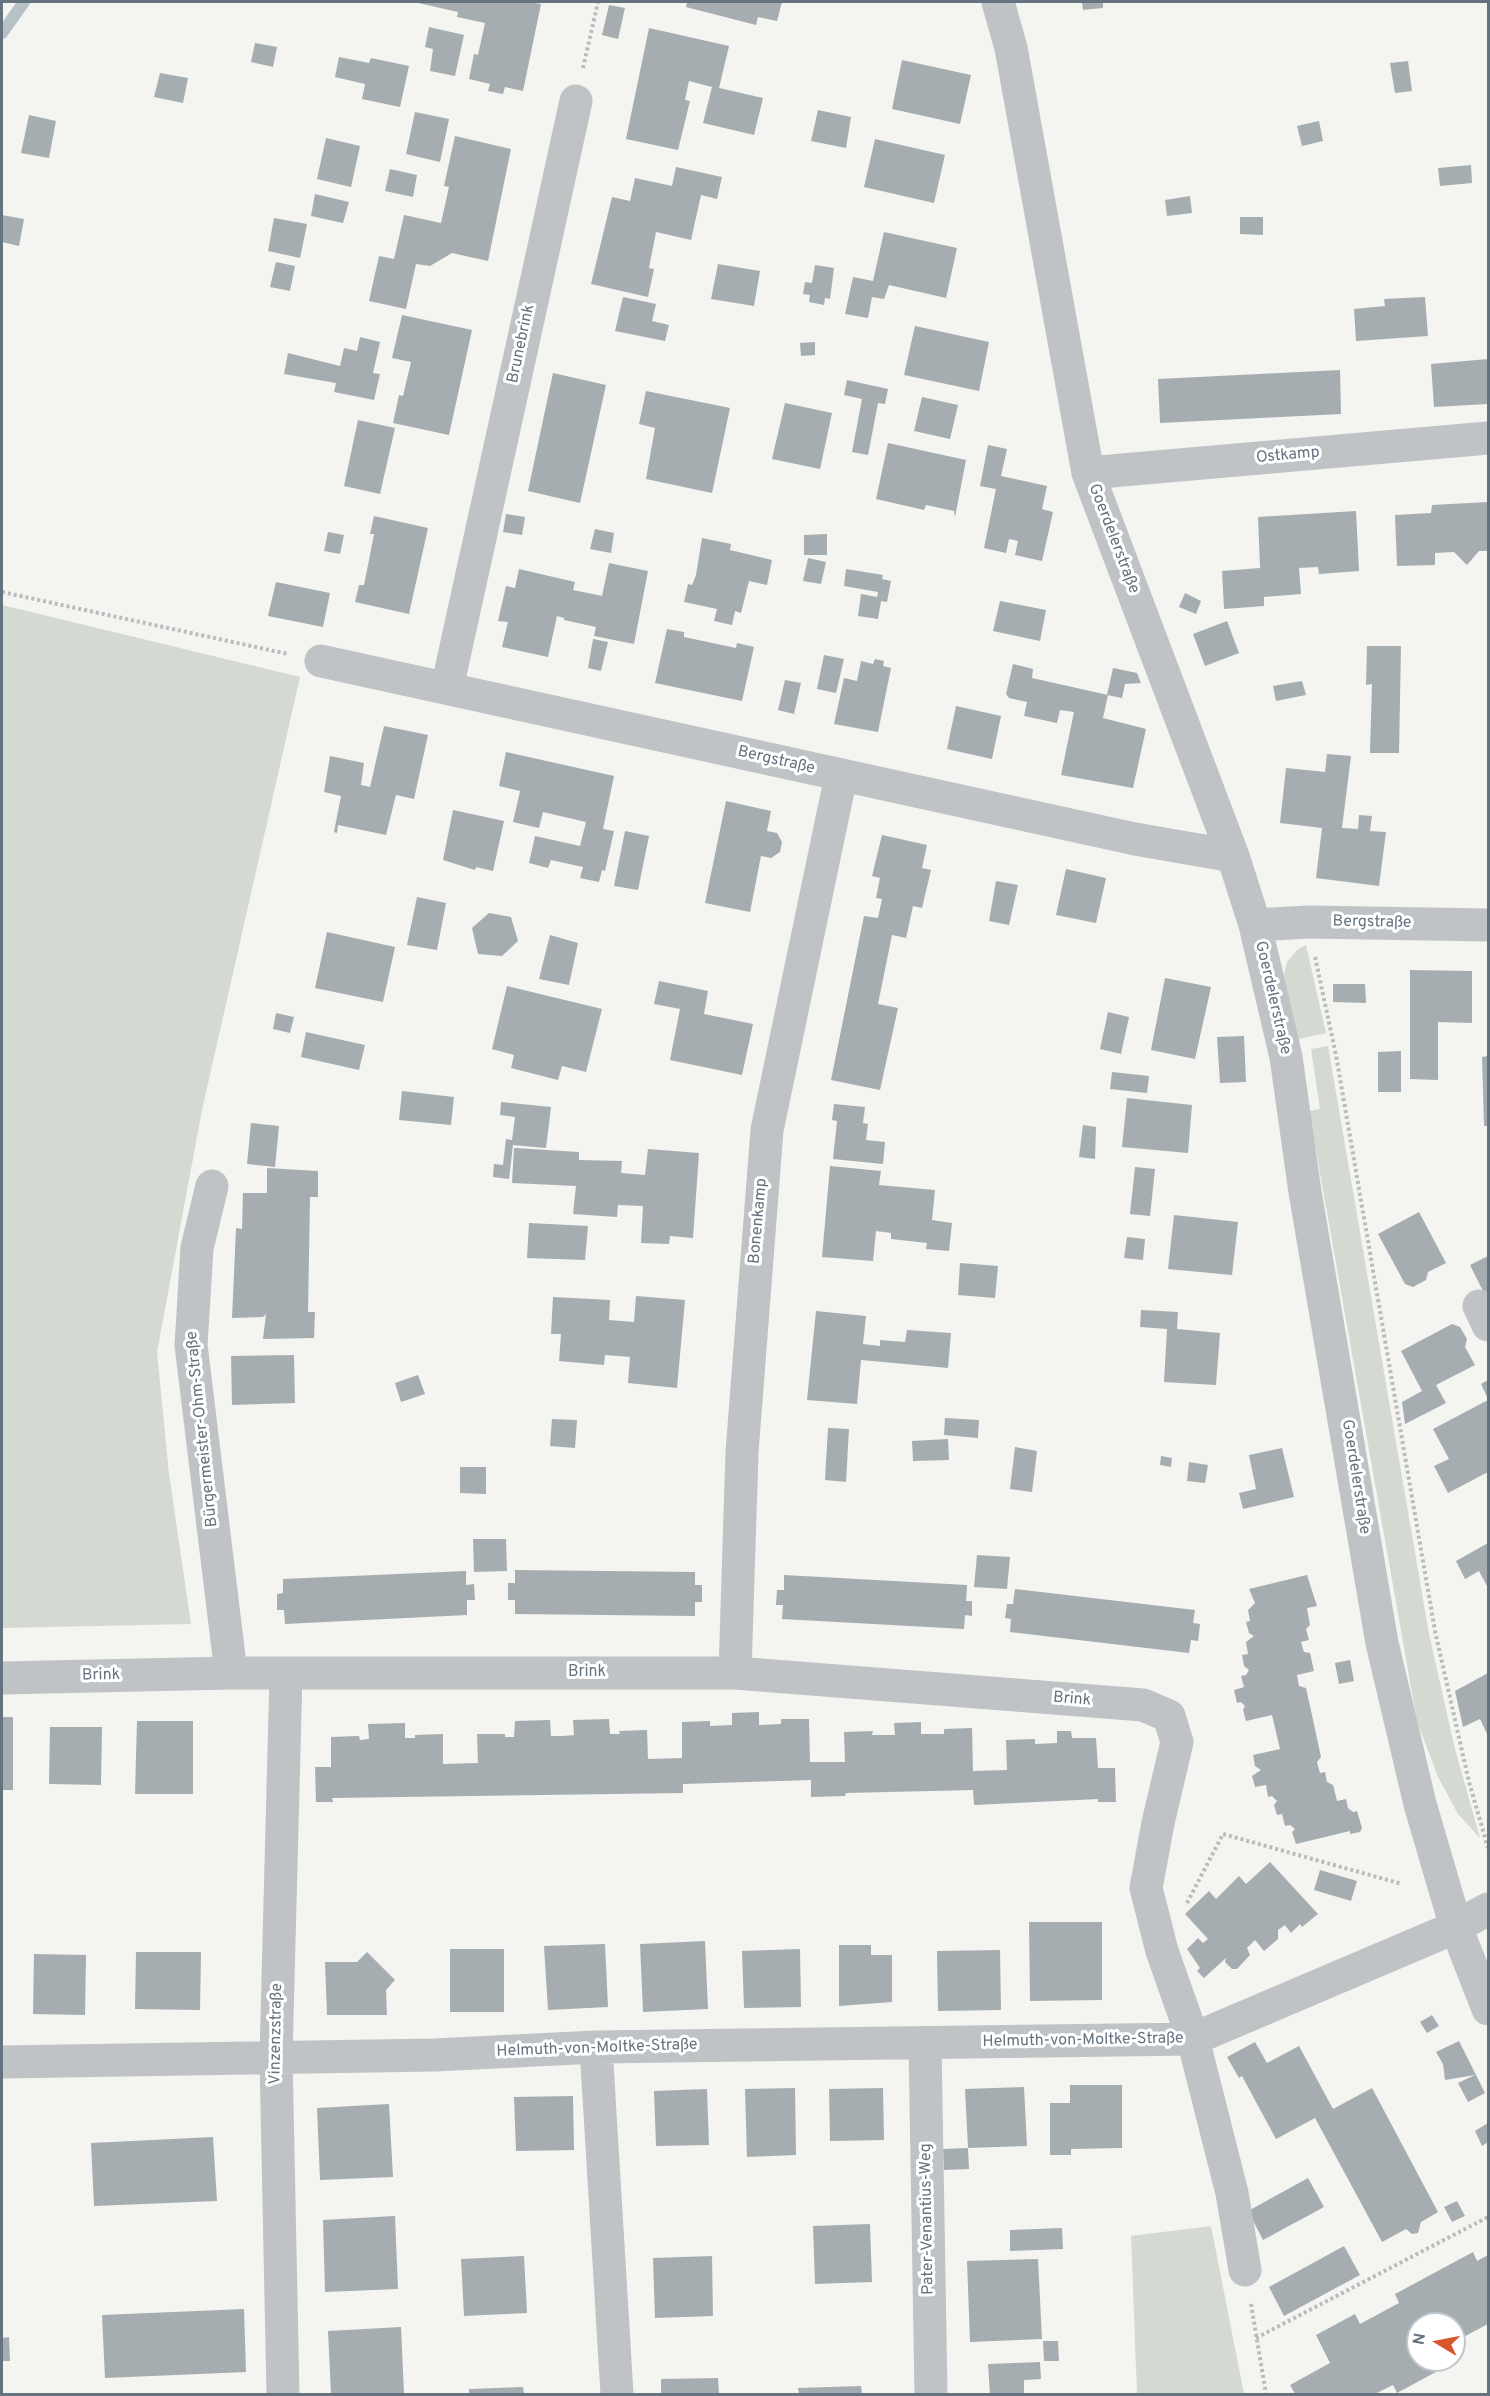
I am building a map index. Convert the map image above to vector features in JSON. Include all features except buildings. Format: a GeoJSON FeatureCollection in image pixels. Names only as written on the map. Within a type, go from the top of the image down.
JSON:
{"type":"FeatureCollection","features":[{"type":"Feature","properties":{"kind":"street","name":"Goerdelerstraße"},"geometry":{"type":"LineString","coordinates":[[999,2],[1011,48],[1088,473],[1233,856],[1255,926],[1286,1057],[1305,1192],[1382,1643],[1420,1804],[1456,1927],[1488,2009]]}},
{"type":"Feature","properties":{"kind":"street","name":"Brunebrink"},"geometry":{"type":"LineString","coordinates":[[447,688],[576,101]]}},
{"type":"Feature","properties":{"kind":"street","name":"Ostkamp"},"geometry":{"type":"LineString","coordinates":[[1088,473],[1488,438]]}},
{"type":"Feature","properties":{"kind":"street","name":"Bergstraße"},"geometry":{"type":"LineString","coordinates":[[321,661],[1135,839],[1233,856]]}},
{"type":"Feature","properties":{"kind":"street","name":"Bonenkamp"},"geometry":{"type":"LineString","coordinates":[[735,1673],[742,1452],[766,1130],[841,776]]}},
{"type":"Feature","properties":{"kind":"street","name":"Bergstraße"},"geometry":{"type":"LineString","coordinates":[[1255,926],[1308,922],[1488,926]]}},
{"type":"Feature","properties":{"kind":"street","name":"Bürgermeister-Ohm-Straße"},"geometry":{"type":"LineString","coordinates":[[212,1186],[197,1248],[191,1345],[231,1673]]}},
{"type":"Feature","properties":{"kind":"street","name":"Brink"},"geometry":{"type":"LineString","coordinates":[[2,1677],[231,1673],[735,1673],[1143,1705],[1168,1716]]}},
{"type":"Feature","properties":{"kind":"street","name":"Vinzenzstraße"},"geometry":{"type":"LineString","coordinates":[[284,2394],[276,2056],[285,1674]]}},
{"type":"Feature","properties":{"kind":"street","name":"Helmuth-von-Moltke-Straße"},"geometry":{"type":"LineString","coordinates":[[1168,1716],[1177,1742],[1146,1888],[1162,1952],[1193,2039]]}},
{"type":"Feature","properties":{"kind":"street","name":"Helmuth-von-Moltke-Straße"},"geometry":{"type":"LineString","coordinates":[[2,2062],[434,2055],[596,2048],[1193,2039],[1456,1927],[1488,1909]]}},
{"type":"Feature","properties":{"kind":"street"},"geometry":{"type":"LineString","coordinates":[[1193,2039],[1232,2193],[1245,2270]]}},
{"type":"Feature","properties":{"kind":"street","name":"Pater-Venantius-Weg"},"geometry":{"type":"LineString","coordinates":[[925,2044],[931,2394]]}},
{"type":"Feature","properties":{"kind":"street"},"geometry":{"type":"LineString","coordinates":[[596,2048],[617,2394]]}},
{"type":"Feature","properties":{"kind":"path"},"geometry":{"type":"LineString","coordinates":[[576,101],[598,2]]}},
{"type":"Feature","properties":{"kind":"path"},"geometry":{"type":"LineString","coordinates":[[2,592],[321,661]]}},
{"type":"Feature","properties":{"kind":"path"},"geometry":{"type":"LineString","coordinates":[[1308,922],[1340,1078],[1435,1631],[1469,1782],[1488,1848]]}},
{"type":"Feature","properties":{"kind":"path"},"geometry":{"type":"LineString","coordinates":[[1162,1952],[1223,1834],[1402,1884]]}},
{"type":"Feature","properties":{"kind":"path"},"geometry":{"type":"LineString","coordinates":[[1256,2338],[1488,2217]]}},
{"type":"Feature","properties":{"kind":"path"},"geometry":{"type":"LineString","coordinates":[[1245,2270],[1266,2394]]}},
{"type":"Feature","properties":{"kind":"shaded area"},"geometry":{"type":"Polygon","coordinates":[[[2,605],[300,677],[202,1110],[157,1352],[169,1474],[191,1624],[2,1628],[2,605]]]}},
{"type":"Feature","properties":{"kind":"shaded area"},"geometry":{"type":"Polygon","coordinates":[[[1306,945],[1326,1033],[1294,1040],[1282,982],[1287,962],[1297,950],[1306,945]]]}},
{"type":"Feature","properties":{"kind":"shaded area"},"geometry":{"type":"Polygon","coordinates":[[[1328,1046],[1429,1634],[1455,1749],[1480,1838],[1458,1814],[1438,1777],[1417,1721],[1309,1111],[1320,1109],[1311,1049],[1328,1046]]]}},
{"type":"Feature","properties":{"kind":"shaded area"},"geometry":{"type":"Polygon","coordinates":[[[1211,2226],[1244,2394],[1137,2394],[1131,2236],[1211,2226]]]}},
{"type":"Feature","properties":{"kind":"waterway"},"geometry":{"type":"LineString","coordinates":[[2,33],[24,2]]}}]}
